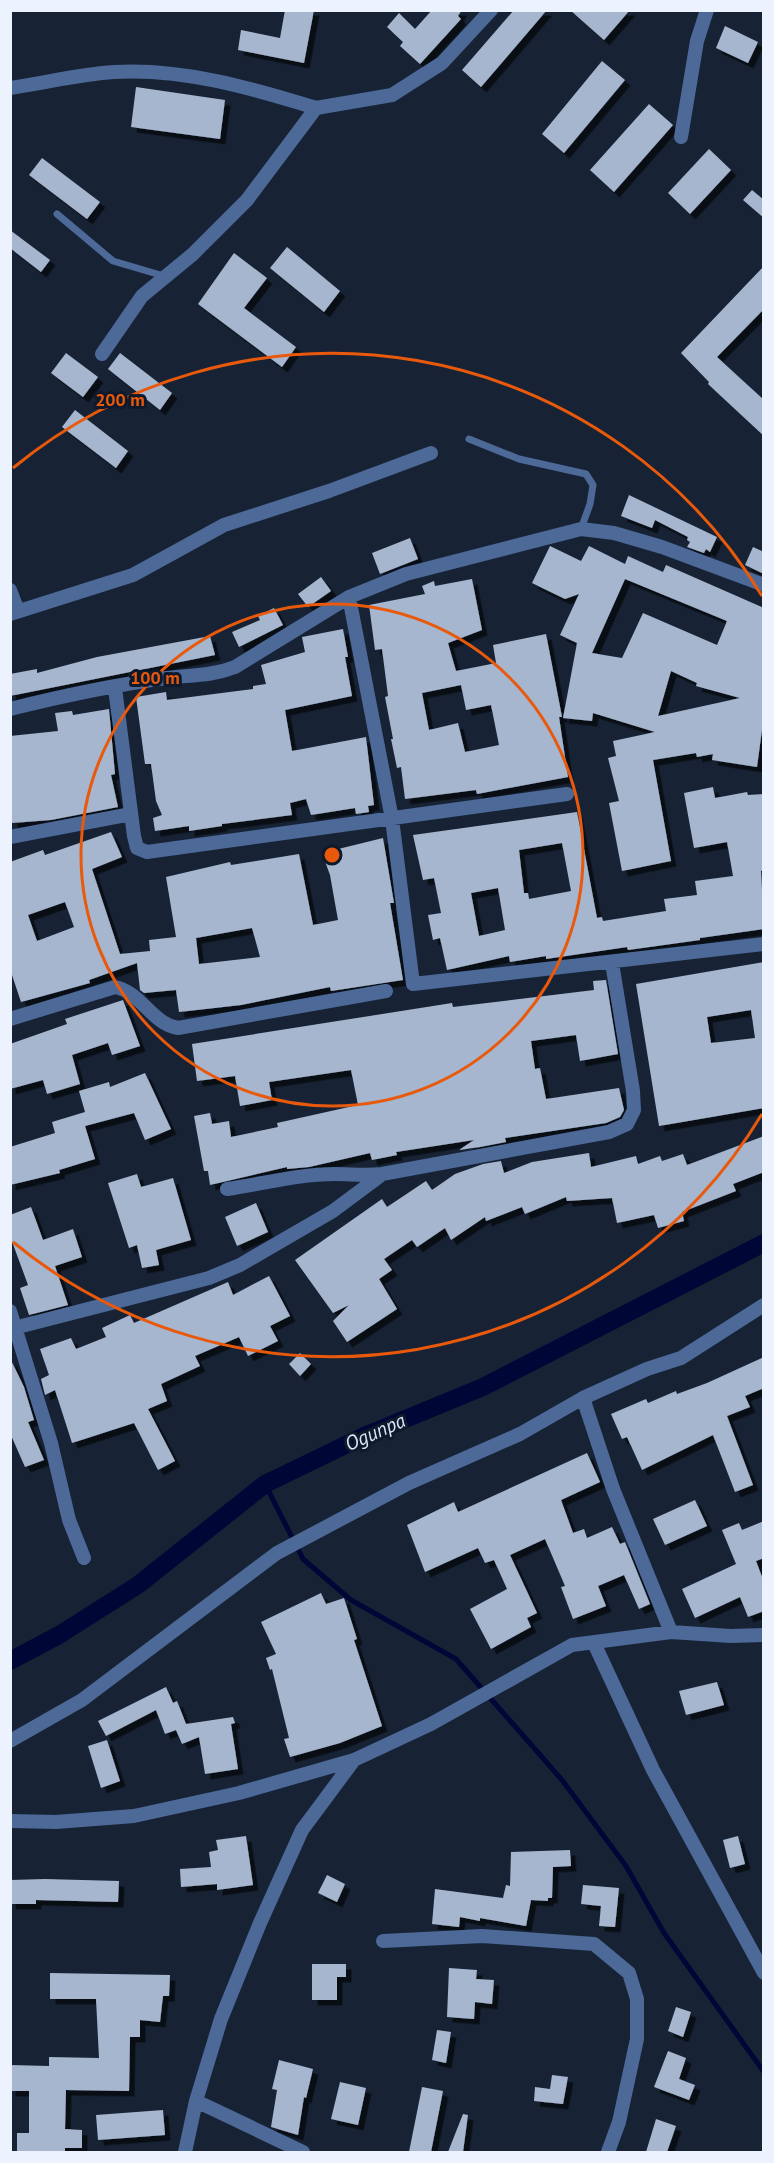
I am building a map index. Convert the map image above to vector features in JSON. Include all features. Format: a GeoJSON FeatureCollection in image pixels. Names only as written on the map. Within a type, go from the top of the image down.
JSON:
{"type":"FeatureCollection","features":[{"type":"Feature","properties":{"kind":"street"},"geometry":{"type":"LineString","coordinates":[[13,85],[111,72],[141,71],[236,84],[316,108],[392,95],[442,63],[491,10]]}},
{"type":"Feature","properties":{"kind":"street"},"geometry":{"type":"LineString","coordinates":[[681,137],[697,41],[707,10]]}},
{"type":"Feature","properties":{"kind":"street"},"geometry":{"type":"LineString","coordinates":[[102,354],[142,296],[193,254],[240,208],[316,108]]}},
{"type":"Feature","properties":{"kind":"street"},"geometry":{"type":"LineString","coordinates":[[10,590],[14,612],[133,575],[224,525],[329,491],[431,453]]}},
{"type":"Feature","properties":{"kind":"street"},"geometry":{"type":"LineString","coordinates":[[10,709],[63,695],[218,673],[235,667],[349,597],[406,574],[581,529],[614,533],[662,547],[764,585]]}},
{"type":"Feature","properties":{"kind":"street"},"geometry":{"type":"LineString","coordinates":[[349,597],[392,819],[413,984],[764,944]]}},
{"type":"Feature","properties":{"kind":"street"},"geometry":{"type":"LineString","coordinates":[[115,688],[137,848],[147,852],[567,794]]}},
{"type":"Feature","properties":{"kind":"street"},"geometry":{"type":"LineString","coordinates":[[10,837],[131,814]]}},
{"type":"Feature","properties":{"kind":"street"},"geometry":{"type":"LineString","coordinates":[[227,1189],[312,1176],[336,1174],[359,1177],[382,1174],[609,1132],[627,1124],[634,1110],[633,1091],[612,963]]}},
{"type":"Feature","properties":{"kind":"street"},"geometry":{"type":"LineString","coordinates":[[10,1019],[115,987],[123,988],[138,998],[167,1026],[178,1028],[386,992]]}},
{"type":"Feature","properties":{"kind":"street"},"geometry":{"type":"LineString","coordinates":[[13,1328],[209,1278],[240,1265],[333,1211],[382,1174]]}},
{"type":"Feature","properties":{"kind":"street"},"geometry":{"type":"LineString","coordinates":[[10,1741],[82,1700],[277,1553],[409,1483],[520,1434],[583,1398],[647,1369],[681,1358],[764,1305]]}},
{"type":"Feature","properties":{"kind":"street"},"geometry":{"type":"LineString","coordinates":[[10,1311],[13,1328],[51,1443],[69,1520],[84,1558]]}},
{"type":"Feature","properties":{"kind":"street"},"geometry":{"type":"LineString","coordinates":[[583,1398],[613,1489],[671,1632]]}},
{"type":"Feature","properties":{"kind":"street"},"geometry":{"type":"LineString","coordinates":[[10,1821],[56,1822],[134,1816],[238,1793],[354,1760],[431,1724],[572,1645],[671,1632],[731,1636],[764,1635]]}},
{"type":"Feature","properties":{"kind":"street"},"geometry":{"type":"LineString","coordinates":[[594,1643],[653,1770],[764,1973]]}},
{"type":"Feature","properties":{"kind":"street"},"geometry":{"type":"LineString","coordinates":[[185,2152],[196,2101],[220,2019],[302,1830],[354,1760]]}},
{"type":"Feature","properties":{"kind":"street"},"geometry":{"type":"LineString","coordinates":[[383,1941],[482,1936],[594,1944],[629,1973],[637,1999],[637,2039],[619,2122],[608,2152]]}},
{"type":"Feature","properties":{"kind":"street"},"geometry":{"type":"LineString","coordinates":[[196,2101],[303,2152]]}},
{"type":"Feature","properties":{"kind":"lane"},"geometry":{"type":"LineString","coordinates":[[57,214],[113,261],[164,276]]}},
{"type":"Feature","properties":{"kind":"lane"},"geometry":{"type":"LineString","coordinates":[[469,439],[519,459],[586,474],[594,485],[581,529]]}},
{"type":"Feature","properties":{"kind":"building"},"geometry":{"type":"Polygon","coordinates":[[[285,10],[314,10],[304,63],[238,50],[241,30],[280,38],[285,10]]]}},
{"type":"Feature","properties":{"kind":"building"},"geometry":{"type":"Polygon","coordinates":[[[432,10],[462,10],[458,16],[461,19],[420,64],[400,46],[403,42],[387,27],[399,13],[415,29],[432,10]]]}},
{"type":"Feature","properties":{"kind":"building"},"geometry":{"type":"Polygon","coordinates":[[[514,10],[547,10],[481,87],[462,70],[514,10]]]}},
{"type":"Feature","properties":{"kind":"building"},"geometry":{"type":"Polygon","coordinates":[[[570,10],[630,10],[604,40],[570,10]]]}},
{"type":"Feature","properties":{"kind":"building"},"geometry":{"type":"Polygon","coordinates":[[[725,26],[758,42],[748,63],[716,48],[725,26]]]}},
{"type":"Feature","properties":{"kind":"building"},"geometry":{"type":"Polygon","coordinates":[[[602,61],[625,80],[564,153],[542,134],[602,61]]]}},
{"type":"Feature","properties":{"kind":"building"},"geometry":{"type":"Polygon","coordinates":[[[136,87],[225,100],[220,139],[131,127],[136,87]]]}},
{"type":"Feature","properties":{"kind":"building"},"geometry":{"type":"Polygon","coordinates":[[[649,104],[673,125],[614,192],[590,170],[649,104]]]}},
{"type":"Feature","properties":{"kind":"building"},"geometry":{"type":"Polygon","coordinates":[[[709,149],[731,170],[690,214],[668,193],[709,149]]]}},
{"type":"Feature","properties":{"kind":"building"},"geometry":{"type":"Polygon","coordinates":[[[42,158],[100,202],[87,219],[29,175],[42,158]]]}},
{"type":"Feature","properties":{"kind":"building"},"geometry":{"type":"Polygon","coordinates":[[[752,190],[764,200],[764,218],[743,200],[752,190]]]}},
{"type":"Feature","properties":{"kind":"building"},"geometry":{"type":"Polygon","coordinates":[[[10,230],[50,260],[41,272],[10,248],[10,230]]]}},
{"type":"Feature","properties":{"kind":"building"},"geometry":{"type":"Polygon","coordinates":[[[287,247],[340,291],[324,312],[270,268],[287,247]]]}},
{"type":"Feature","properties":{"kind":"building"},"geometry":{"type":"Polygon","coordinates":[[[234,253],[267,278],[244,308],[296,347],[282,367],[198,304],[234,253]]]}},
{"type":"Feature","properties":{"kind":"building"},"geometry":{"type":"Polygon","coordinates":[[[764,266],[764,309],[717,357],[764,400],[764,436],[708,384],[709,382],[681,353],[764,266]]]}},
{"type":"Feature","properties":{"kind":"building"},"geometry":{"type":"Polygon","coordinates":[[[66,353],[98,377],[83,397],[51,373],[66,353]]]}},
{"type":"Feature","properties":{"kind":"building"},"geometry":{"type":"Polygon","coordinates":[[[120,353],[172,393],[160,410],[108,369],[120,353]]]}},
{"type":"Feature","properties":{"kind":"building"},"geometry":{"type":"Polygon","coordinates":[[[75,410],[128,451],[116,468],[62,427],[75,410]]]}},
{"type":"Feature","properties":{"kind":"building"},"geometry":{"type":"Polygon","coordinates":[[[629,495],[717,537],[710,552],[706,549],[704,553],[687,547],[690,542],[687,540],[688,537],[655,520],[652,528],[621,516],[629,495]]]}},
{"type":"Feature","properties":{"kind":"building"},"geometry":{"type":"Polygon","coordinates":[[[410,538],[418,559],[380,574],[372,553],[410,538]]]}},
{"type":"Feature","properties":{"kind":"building"},"geometry":{"type":"Polygon","coordinates":[[[550,546],[581,561],[589,546],[625,564],[628,556],[663,572],[666,565],[764,608],[764,715],[757,767],[712,760],[713,754],[697,757],[696,753],[653,760],[671,861],[622,871],[609,803],[619,801],[608,758],[616,756],[613,741],[655,732],[593,713],[592,721],[563,718],[577,643],[560,635],[579,594],[565,599],[532,583],[550,546]],[[625,579],[592,653],[622,658],[643,613],[717,645],[727,621],[625,579]],[[671,671],[658,716],[740,698],[696,686],[697,683],[671,671]]]}},
{"type":"Feature","properties":{"kind":"building"},"geometry":{"type":"Polygon","coordinates":[[[753,547],[764,552],[764,574],[745,565],[753,547]]]}},
{"type":"Feature","properties":{"kind":"building"},"geometry":{"type":"Polygon","coordinates":[[[321,577],[331,591],[308,607],[298,594],[321,577]]]}},
{"type":"Feature","properties":{"kind":"building"},"geometry":{"type":"Polygon","coordinates":[[[472,579],[482,630],[448,643],[456,671],[496,663],[493,645],[546,634],[562,717],[559,717],[568,777],[477,794],[476,790],[405,799],[401,767],[397,768],[391,739],[393,739],[385,697],[388,696],[382,649],[375,650],[369,605],[425,594],[422,586],[434,581],[435,586],[472,579]],[[461,685],[422,693],[429,730],[458,723],[465,752],[499,745],[491,705],[466,710],[461,685]]]}},
{"type":"Feature","properties":{"kind":"building"},"geometry":{"type":"Polygon","coordinates":[[[274,608],[283,625],[239,647],[232,632],[260,620],[258,616],[274,608]]]}},
{"type":"Feature","properties":{"kind":"building"},"geometry":{"type":"Polygon","coordinates":[[[343,629],[352,696],[285,710],[292,751],[366,737],[374,805],[368,806],[369,812],[356,814],[355,808],[311,815],[306,799],[290,803],[292,815],[222,824],[222,826],[189,831],[189,826],[155,831],[153,818],[162,815],[156,801],[151,764],[145,764],[136,697],[166,692],[167,700],[253,689],[253,686],[266,684],[261,665],[305,652],[302,637],[343,629]]]}},
{"type":"Feature","properties":{"kind":"building"},"geometry":{"type":"Polygon","coordinates":[[[210,636],[215,655],[10,696],[10,674],[37,669],[37,673],[97,657],[210,636]]]}},
{"type":"Feature","properties":{"kind":"building"},"geometry":{"type":"Polygon","coordinates":[[[109,709],[115,774],[111,775],[118,807],[51,820],[12,823],[10,736],[58,731],[55,713],[72,711],[73,715],[109,709]]]}},
{"type":"Feature","properties":{"kind":"building"},"geometry":{"type":"Polygon","coordinates":[[[713,787],[715,798],[747,792],[748,795],[764,794],[764,870],[761,871],[764,929],[628,950],[627,947],[546,959],[546,956],[510,962],[509,956],[447,970],[440,938],[433,940],[428,915],[441,913],[434,878],[423,880],[413,835],[577,812],[597,918],[602,917],[603,921],[666,911],[664,899],[697,895],[695,881],[733,876],[727,842],[694,848],[684,793],[713,787]],[[562,843],[519,850],[524,893],[528,893],[529,899],[571,891],[562,843]],[[498,888],[471,893],[479,936],[505,930],[498,888]]]}},
{"type":"Feature","properties":{"kind":"building"},"geometry":{"type":"Polygon","coordinates":[[[111,832],[122,857],[92,869],[120,954],[150,951],[149,940],[176,937],[166,877],[230,862],[231,865],[299,854],[313,925],[338,920],[330,875],[322,853],[383,838],[394,903],[390,903],[403,980],[331,991],[330,987],[241,1005],[179,1012],[176,990],[144,993],[140,990],[137,963],[89,980],[90,983],[21,1002],[10,969],[10,862],[43,850],[45,855],[111,832]],[[65,902],[28,915],[37,941],[74,927],[65,902]],[[252,928],[196,938],[199,964],[260,957],[252,928]]]}},
{"type":"Feature","properties":{"kind":"building"},"geometry":{"type":"Polygon","coordinates":[[[764,962],[764,1108],[659,1126],[636,984],[764,962]],[[751,1010],[707,1017],[711,1043],[755,1038],[751,1010]]]}},
{"type":"Feature","properties":{"kind":"building"},"geometry":{"type":"Polygon","coordinates":[[[606,980],[618,1054],[580,1061],[576,1035],[531,1041],[535,1069],[540,1068],[546,1099],[619,1088],[624,1110],[620,1117],[606,1123],[505,1138],[506,1142],[480,1147],[459,1150],[474,1140],[396,1152],[397,1155],[372,1160],[370,1153],[309,1167],[287,1169],[287,1167],[210,1185],[208,1171],[204,1171],[194,1116],[210,1113],[212,1124],[229,1121],[231,1137],[278,1127],[277,1123],[358,1105],[351,1070],[269,1082],[272,1100],[240,1106],[235,1076],[197,1081],[192,1044],[452,1003],[453,1007],[594,990],[593,981],[606,980]]]}},
{"type":"Feature","properties":{"kind":"building"},"geometry":{"type":"Polygon","coordinates":[[[123,1000],[140,1046],[112,1055],[108,1043],[72,1055],[80,1084],[47,1094],[43,1080],[10,1089],[10,1044],[67,1024],[65,1019],[123,1000]]]}},
{"type":"Feature","properties":{"kind":"building"},"geometry":{"type":"Polygon","coordinates":[[[145,1073],[171,1129],[145,1140],[134,1113],[85,1126],[95,1159],[59,1170],[60,1173],[10,1185],[10,1147],[55,1133],[52,1122],[85,1112],[79,1091],[109,1082],[110,1087],[145,1073]]]}},
{"type":"Feature","properties":{"kind":"building"},"geometry":{"type":"Polygon","coordinates":[[[764,1136],[764,1172],[733,1184],[736,1191],[682,1212],[684,1221],[658,1228],[654,1215],[617,1223],[612,1198],[567,1201],[566,1197],[525,1214],[522,1207],[486,1221],[485,1217],[451,1240],[445,1228],[417,1247],[412,1240],[384,1259],[392,1270],[379,1279],[397,1309],[347,1342],[333,1321],[349,1305],[333,1313],[295,1260],[382,1199],[387,1207],[426,1181],[432,1190],[455,1174],[483,1164],[501,1161],[504,1173],[532,1162],[589,1153],[591,1167],[636,1156],[638,1164],[660,1156],[662,1161],[683,1154],[687,1165],[764,1136]]]}},
{"type":"Feature","properties":{"kind":"building"},"geometry":{"type":"Polygon","coordinates":[[[137,1174],[141,1187],[173,1178],[191,1240],[156,1250],[159,1265],[142,1268],[137,1245],[129,1248],[108,1183],[137,1174]]]}},
{"type":"Feature","properties":{"kind":"building"},"geometry":{"type":"Polygon","coordinates":[[[256,1203],[268,1232],[237,1246],[225,1217],[256,1203]]]}},
{"type":"Feature","properties":{"kind":"building"},"geometry":{"type":"Polygon","coordinates":[[[31,1207],[43,1240],[73,1229],[82,1257],[55,1266],[68,1305],[29,1315],[20,1288],[28,1285],[10,1236],[10,1215],[31,1207]]]}},
{"type":"Feature","properties":{"kind":"building"},"geometry":{"type":"Polygon","coordinates":[[[269,1276],[290,1316],[270,1326],[278,1341],[248,1356],[239,1337],[195,1356],[200,1366],[161,1384],[167,1401],[148,1409],[175,1461],[158,1470],[134,1423],[72,1443],[55,1390],[45,1395],[41,1379],[49,1375],[40,1349],[71,1338],[76,1349],[106,1337],[102,1328],[130,1315],[134,1323],[228,1282],[233,1295],[269,1276]]]}},
{"type":"Feature","properties":{"kind":"building"},"geometry":{"type":"Polygon","coordinates":[[[300,1353],[311,1364],[300,1376],[289,1364],[300,1353]]]}},
{"type":"Feature","properties":{"kind":"building"},"geometry":{"type":"Polygon","coordinates":[[[764,1357],[764,1388],[745,1396],[750,1407],[727,1416],[753,1485],[735,1492],[713,1435],[642,1470],[627,1437],[622,1439],[611,1414],[646,1399],[648,1403],[676,1391],[677,1394],[707,1383],[764,1357]]]}},
{"type":"Feature","properties":{"kind":"building"},"geometry":{"type":"Polygon","coordinates":[[[10,1358],[24,1387],[34,1420],[28,1422],[44,1460],[25,1467],[10,1433],[10,1358]]]}},
{"type":"Feature","properties":{"kind":"building"},"geometry":{"type":"Polygon","coordinates":[[[587,1453],[600,1482],[561,1500],[573,1533],[584,1529],[587,1538],[612,1527],[620,1544],[625,1542],[650,1604],[639,1609],[624,1575],[598,1586],[606,1606],[573,1619],[561,1587],[565,1586],[545,1539],[510,1555],[537,1613],[527,1618],[531,1627],[491,1649],[470,1609],[507,1589],[494,1560],[485,1563],[478,1548],[425,1572],[407,1525],[454,1502],[458,1512],[587,1453]]]}},
{"type":"Feature","properties":{"kind":"building"},"geometry":{"type":"Polygon","coordinates":[[[695,1500],[707,1526],[665,1545],[653,1519],[695,1500]]]}},
{"type":"Feature","properties":{"kind":"building"},"geometry":{"type":"Polygon","coordinates":[[[764,1521],[764,1558],[756,1561],[764,1582],[764,1611],[748,1617],[740,1597],[695,1618],[682,1589],[736,1564],[722,1530],[739,1523],[742,1530],[764,1521]]]}},
{"type":"Feature","properties":{"kind":"building"},"geometry":{"type":"Polygon","coordinates":[[[321,1593],[326,1604],[344,1598],[357,1639],[354,1640],[382,1726],[340,1743],[290,1757],[284,1739],[289,1738],[272,1669],[270,1670],[266,1658],[276,1654],[261,1622],[321,1593]]]}},
{"type":"Feature","properties":{"kind":"building"},"geometry":{"type":"Polygon","coordinates":[[[717,1682],[724,1705],[686,1715],[679,1691],[717,1682]]]}},
{"type":"Feature","properties":{"kind":"building"},"geometry":{"type":"Polygon","coordinates":[[[166,1687],[173,1703],[177,1701],[186,1724],[233,1717],[235,1723],[231,1724],[238,1769],[205,1774],[199,1737],[182,1744],[176,1730],[165,1734],[156,1710],[106,1736],[98,1721],[166,1687]]]}},
{"type":"Feature","properties":{"kind":"building"},"geometry":{"type":"Polygon","coordinates":[[[107,1740],[120,1781],[101,1788],[88,1746],[107,1740]]]}},
{"type":"Feature","properties":{"kind":"building"},"geometry":{"type":"Polygon","coordinates":[[[246,1836],[253,1885],[217,1890],[217,1884],[181,1887],[180,1869],[211,1867],[209,1852],[218,1850],[216,1840],[246,1836]]]}},
{"type":"Feature","properties":{"kind":"building"},"geometry":{"type":"Polygon","coordinates":[[[738,1836],[745,1864],[730,1868],[723,1840],[738,1836]]]}},
{"type":"Feature","properties":{"kind":"building"},"geometry":{"type":"Polygon","coordinates":[[[570,1850],[571,1866],[553,1867],[552,1898],[548,1898],[548,1901],[531,1900],[526,1926],[460,1917],[459,1927],[432,1924],[435,1889],[503,1898],[506,1885],[510,1886],[511,1852],[570,1850]]]}},
{"type":"Feature","properties":{"kind":"building"},"geometry":{"type":"Polygon","coordinates":[[[327,1875],[345,1884],[337,1902],[318,1893],[327,1875]]]}},
{"type":"Feature","properties":{"kind":"building"},"geometry":{"type":"Polygon","coordinates":[[[10,1880],[119,1881],[118,1902],[36,1900],[36,1904],[10,1904],[10,1880]]]}},
{"type":"Feature","properties":{"kind":"building"},"geometry":{"type":"Polygon","coordinates":[[[583,1885],[619,1888],[615,1927],[599,1926],[601,1906],[581,1904],[583,1885]]]}},
{"type":"Feature","properties":{"kind":"building"},"geometry":{"type":"Polygon","coordinates":[[[312,1964],[346,1964],[346,1977],[337,1977],[337,2000],[312,2000],[312,1964]]]}},
{"type":"Feature","properties":{"kind":"building"},"geometry":{"type":"Polygon","coordinates":[[[449,1968],[477,1970],[476,1979],[494,1980],[492,2004],[475,2002],[474,2019],[447,2017],[449,1968]]]}},
{"type":"Feature","properties":{"kind":"building"},"geometry":{"type":"Polygon","coordinates":[[[50,1973],[170,1975],[169,1996],[163,1996],[160,2022],[140,2020],[140,2037],[130,2037],[129,2091],[66,2090],[65,2129],[82,2130],[82,2148],[65,2148],[65,2151],[17,2151],[17,2133],[29,2133],[29,2091],[10,2091],[10,2065],[49,2066],[49,2057],[99,2058],[96,1999],[50,1999],[50,1973]]]}},
{"type":"Feature","properties":{"kind":"building"},"geometry":{"type":"Polygon","coordinates":[[[676,2007],[691,2012],[683,2037],[668,2031],[676,2007]]]}},
{"type":"Feature","properties":{"kind":"building"},"geometry":{"type":"Polygon","coordinates":[[[437,2030],[451,2032],[446,2063],[432,2060],[437,2030]]]}},
{"type":"Feature","properties":{"kind":"building"},"geometry":{"type":"Polygon","coordinates":[[[668,2051],[686,2058],[679,2079],[695,2085],[689,2100],[654,2087],[668,2051]]]}},
{"type":"Feature","properties":{"kind":"building"},"geometry":{"type":"Polygon","coordinates":[[[279,2060],[313,2069],[306,2098],[304,2097],[298,2135],[271,2127],[277,2090],[272,2089],[279,2060]]]}},
{"type":"Feature","properties":{"kind":"building"},"geometry":{"type":"Polygon","coordinates":[[[552,2075],[568,2077],[563,2104],[534,2101],[535,2087],[550,2089],[552,2075]]]}},
{"type":"Feature","properties":{"kind":"building"},"geometry":{"type":"Polygon","coordinates":[[[340,2082],[366,2088],[358,2125],[331,2119],[340,2082]]]}},
{"type":"Feature","properties":{"kind":"building"},"geometry":{"type":"Polygon","coordinates":[[[422,2087],[443,2091],[431,2152],[409,2152],[422,2087]]]}},
{"type":"Feature","properties":{"kind":"building"},"geometry":{"type":"Polygon","coordinates":[[[163,2110],[165,2135],[98,2140],[96,2115],[163,2110]]]}},
{"type":"Feature","properties":{"kind":"building"},"geometry":{"type":"Polygon","coordinates":[[[463,2114],[468,2115],[463,2152],[448,2152],[463,2114]]]}},
{"type":"Feature","properties":{"kind":"building"},"geometry":{"type":"Polygon","coordinates":[[[656,2119],[676,2126],[667,2152],[646,2152],[656,2119]]]}},
{"type":"Feature","properties":{"kind":"waterway","name":"Ogunpa"},"geometry":{"type":"LineString","coordinates":[[10,1661],[59,1635],[138,1585],[265,1484],[364,1436],[483,1387],[764,1243]]}},
{"type":"Feature","properties":{"kind":"waterway"},"geometry":{"type":"LineString","coordinates":[[265,1484],[303,1559],[351,1600],[456,1659],[562,1780],[626,1866],[664,1933],[764,2072]]}}]}
